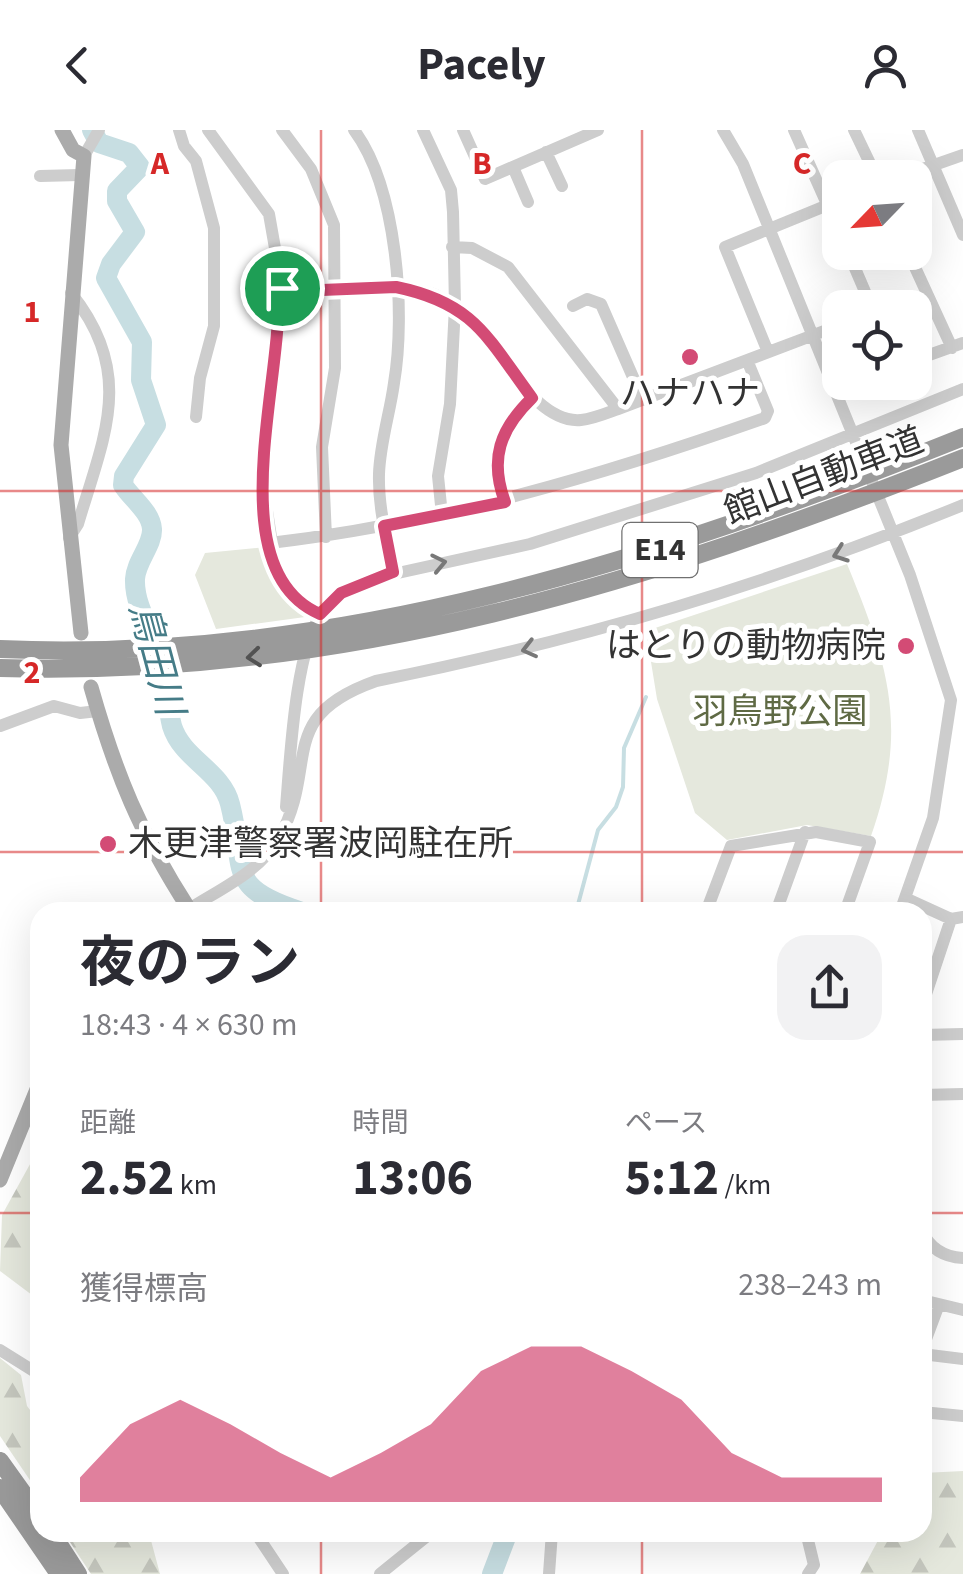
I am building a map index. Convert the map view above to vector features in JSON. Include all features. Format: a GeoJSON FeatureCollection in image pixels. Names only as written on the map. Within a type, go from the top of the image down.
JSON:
{"type":"FeatureCollection","features":[{"type":"Feature","properties":{"kind":"highway","name":"館山自動車道"},"geometry":{"type":"LineString","coordinates":[[0,649],[32,660],[263,656],[597,570],[813,497],[963,438]]}},
{"type":"Feature","properties":{"kind":"highway","name":"館山自動車道"},"geometry":{"type":"LineString","coordinates":[[348,634],[512,611],[667,568],[963,458]]}},
{"type":"Feature","properties":{"kind":"highway"},"geometry":{"type":"LineString","coordinates":[[0,671],[32,660]]}},
{"type":"Feature","properties":{"kind":"highway"},"geometry":{"type":"LineString","coordinates":[[0,1462],[30,1503]]}},
{"type":"Feature","properties":{"kind":"highway"},"geometry":{"type":"LineString","coordinates":[[0,1488],[30,1532]]}},
{"type":"Feature","properties":{"kind":"highway"},"geometry":{"type":"LineString","coordinates":[[37,1542],[59,1574]]}},
{"type":"Feature","properties":{"kind":"highway"},"geometry":{"type":"LineString","coordinates":[[57,1542],[78,1574]]}},
{"type":"Feature","properties":{"kind":"main road"},"geometry":{"type":"LineString","coordinates":[[62,130],[74,150],[84,156],[61,444],[68,540],[82,633]]}},
{"type":"Feature","properties":{"kind":"main road"},"geometry":{"type":"LineString","coordinates":[[91,688],[135,820],[183,902]]}},
{"type":"Feature","properties":{"kind":"main road"},"geometry":{"type":"LineString","coordinates":[[0,1180],[30,1106]]}},
{"type":"Feature","properties":{"kind":"street"},"geometry":{"type":"LineString","coordinates":[[84,156],[99,130]]}},
{"type":"Feature","properties":{"kind":"street"},"geometry":{"type":"LineString","coordinates":[[179,130],[184,146],[196,160],[214,228],[214,326],[200,378],[196,417]]}},
{"type":"Feature","properties":{"kind":"street"},"geometry":{"type":"LineString","coordinates":[[208,130],[269,214],[282,288],[262,478],[270,544],[278,576],[290,596],[320,614]]}},
{"type":"Feature","properties":{"kind":"street"},"geometry":{"type":"LineString","coordinates":[[282,130],[326,196],[334,226],[336,368],[322,447],[326,537]]}},
{"type":"Feature","properties":{"kind":"street"},"geometry":{"type":"LineString","coordinates":[[354,130],[382,182],[393,239],[395,378],[379,470],[393,572]]}},
{"type":"Feature","properties":{"kind":"street"},"geometry":{"type":"LineString","coordinates":[[422,130],[451,190],[455,306],[450,404],[438,476],[442,515]]}},
{"type":"Feature","properties":{"kind":"street"},"geometry":{"type":"LineString","coordinates":[[463,130],[485,179],[598,130]]}},
{"type":"Feature","properties":{"kind":"street"},"geometry":{"type":"LineString","coordinates":[[723,130],[743,164],[957,700],[933,818],[904,902]]}},
{"type":"Feature","properties":{"kind":"street"},"geometry":{"type":"LineString","coordinates":[[794,130],[822,181]]}},
{"type":"Feature","properties":{"kind":"street"},"geometry":{"type":"LineString","coordinates":[[854,130],[868,160]]}},
{"type":"Feature","properties":{"kind":"street"},"geometry":{"type":"LineString","coordinates":[[918,130],[963,235]]}},
{"type":"Feature","properties":{"kind":"street"},"geometry":{"type":"LineString","coordinates":[[546,152],[562,186]]}},
{"type":"Feature","properties":{"kind":"street"},"geometry":{"type":"LineString","coordinates":[[933,164],[963,155]]}},
{"type":"Feature","properties":{"kind":"street"},"geometry":{"type":"LineString","coordinates":[[513,167],[528,202]]}},
{"type":"Feature","properties":{"kind":"street"},"geometry":{"type":"LineString","coordinates":[[40,176],[80,175]]}},
{"type":"Feature","properties":{"kind":"street"},"geometry":{"type":"LineString","coordinates":[[768,352],[725,247],[822,208]]}},
{"type":"Feature","properties":{"kind":"street"},"geometry":{"type":"LineString","coordinates":[[452,248],[472,248],[508,267],[618,409]]}},
{"type":"Feature","properties":{"kind":"street"},"geometry":{"type":"LineString","coordinates":[[917,270],[957,346],[932,354]]}},
{"type":"Feature","properties":{"kind":"street"},"geometry":{"type":"LineString","coordinates":[[282,288],[396,287],[437,295],[480,328],[532,398],[560,418],[582,420],[822,332]]}},
{"type":"Feature","properties":{"kind":"street"},"geometry":{"type":"LineString","coordinates":[[68,540],[78,524],[112,397],[109,363],[72,293]]}},
{"type":"Feature","properties":{"kind":"street"},"geometry":{"type":"LineString","coordinates":[[572,306],[587,299],[601,304],[643,400]]}},
{"type":"Feature","properties":{"kind":"street"},"geometry":{"type":"LineString","coordinates":[[270,544],[505,502],[636,464],[765,418],[768,411],[747,360]]}},
{"type":"Feature","properties":{"kind":"street"},"geometry":{"type":"LineString","coordinates":[[284,828],[304,663],[320,614],[341,593],[393,572],[530,544],[756,472],[963,389]]}},
{"type":"Feature","properties":{"kind":"street"},"geometry":{"type":"LineString","coordinates":[[505,502],[496,460],[511,418],[532,398]]}},
{"type":"Feature","properties":{"kind":"street"},"geometry":{"type":"LineString","coordinates":[[202,902],[252,868],[284,828],[312,723],[342,693],[376,681],[626,625],[741,590],[963,506]]}},
{"type":"Feature","properties":{"kind":"street"},"geometry":{"type":"LineString","coordinates":[[0,726],[54,706],[80,713],[98,711]]}},
{"type":"Feature","properties":{"kind":"street"},"geometry":{"type":"LineString","coordinates":[[710,902],[732,846],[805,832],[870,842],[849,902]]}},
{"type":"Feature","properties":{"kind":"street"},"geometry":{"type":"LineString","coordinates":[[780,902],[805,832]]}},
{"type":"Feature","properties":{"kind":"street"},"geometry":{"type":"LineString","coordinates":[[905,898],[915,902]]}},
{"type":"Feature","properties":{"kind":"street"},"geometry":{"type":"LineString","coordinates":[[932,908],[957,918],[932,981]]}},
{"type":"Feature","properties":{"kind":"street"},"geometry":{"type":"LineString","coordinates":[[932,1035],[963,1034]]}},
{"type":"Feature","properties":{"kind":"street"},"geometry":{"type":"LineString","coordinates":[[932,1095],[963,1094]]}},
{"type":"Feature","properties":{"kind":"street"},"geometry":{"type":"LineString","coordinates":[[932,1245],[948,1257],[963,1258]]}},
{"type":"Feature","properties":{"kind":"street"},"geometry":{"type":"LineString","coordinates":[[932,1304],[963,1310]]}},
{"type":"Feature","properties":{"kind":"street"},"geometry":{"type":"LineString","coordinates":[[932,1324],[938,1307]]}},
{"type":"Feature","properties":{"kind":"street"},"geometry":{"type":"LineString","coordinates":[[0,1350],[30,1369]]}},
{"type":"Feature","properties":{"kind":"street"},"geometry":{"type":"LineString","coordinates":[[932,1354],[963,1359]]}},
{"type":"Feature","properties":{"kind":"street"},"geometry":{"type":"LineString","coordinates":[[932,1413],[963,1416]]}},
{"type":"Feature","properties":{"kind":"street"},"geometry":{"type":"LineString","coordinates":[[262,1542],[283,1574]]}},
{"type":"Feature","properties":{"kind":"street"},"geometry":{"type":"LineString","coordinates":[[380,1574],[420,1542]]}},
{"type":"Feature","properties":{"kind":"street"},"geometry":{"type":"LineString","coordinates":[[538,1574],[550,1542]]}},
{"type":"Feature","properties":{"kind":"street"},"geometry":{"type":"LineString","coordinates":[[549,1574],[552,1542]]}},
{"type":"Feature","properties":{"kind":"street"},"geometry":{"type":"LineString","coordinates":[[808,1542],[814,1565],[808,1574]]}},
{"type":"Feature","properties":{"kind":"green space"},"geometry":{"type":"Polygon","coordinates":[[[266,547],[286,598],[305,617],[216,629],[195,575],[205,553],[266,547]]]}},
{"type":"Feature","properties":{"kind":"green space","name":"羽鳥野公園"},"geometry":{"type":"Polygon","coordinates":[[[847,564],[874,634],[889,698],[889,762],[871,836],[807,825],[727,840],[695,813],[657,699],[646,631],[847,564]]]}},
{"type":"Feature","properties":{"kind":"green space"},"geometry":{"type":"Polygon","coordinates":[[[30,1164],[30,1294],[0,1271],[2,1215],[30,1164]]]}},
{"type":"Feature","properties":{"kind":"green space"},"geometry":{"type":"Polygon","coordinates":[[[0,1358],[21,1375],[30,1410],[30,1480],[0,1436],[0,1358]]]}},
{"type":"Feature","properties":{"kind":"green space"},"geometry":{"type":"Polygon","coordinates":[[[963,1471],[963,1574],[860,1574],[877,1542],[932,1542],[932,1473],[963,1471]]]}},
{"type":"Feature","properties":{"kind":"green space"},"geometry":{"type":"Polygon","coordinates":[[[70,1542],[151,1542],[160,1574],[91,1574],[70,1542]]]}},
{"type":"Feature","properties":{"kind":"waterway","name":"鳥田川"},"geometry":{"type":"LineString","coordinates":[[92,130],[99,143],[129,153],[140,167],[117,191],[117,201],[135,232],[111,264],[106,278],[142,342],[141,380],[156,425],[124,476],[123,485],[144,511],[152,529],[136,572],[138,600],[164,666],[172,726],[184,747],[226,793],[239,861],[249,884],[275,902]]}},
{"type":"Feature","properties":{"kind":"waterway"},"geometry":{"type":"LineString","coordinates":[[579,902],[598,830],[616,807],[623,787],[624,748],[646,697]]}},
{"type":"Feature","properties":{"kind":"waterway","name":"鳥田川"},"geometry":{"type":"LineString","coordinates":[[492,1574],[504,1542]]}},
{"type":"Feature","properties":{"kind":"place","name":"ハナハナ"},"geometry":{"type":"Point","coordinates":[690,357]}},
{"type":"Feature","properties":{"kind":"place","name":"はとりの動物病院"},"geometry":{"type":"Point","coordinates":[906,646]}},
{"type":"Feature","properties":{"kind":"place","name":"木更津警察署波岡駐在所"},"geometry":{"type":"Point","coordinates":[108,844]}},
{"type":"Feature","properties":{"kind":"route"},"geometry":{"type":"LineString","coordinates":[[396,287],[437,295],[480,328],[532,398],[511,418],[502,434],[496,460],[497,482],[505,502],[384,526],[393,572],[341,593],[320,614],[290,596],[278,576],[262,478],[264,428],[278,360],[278,296],[282,288],[297,291],[396,287]]}}]}
